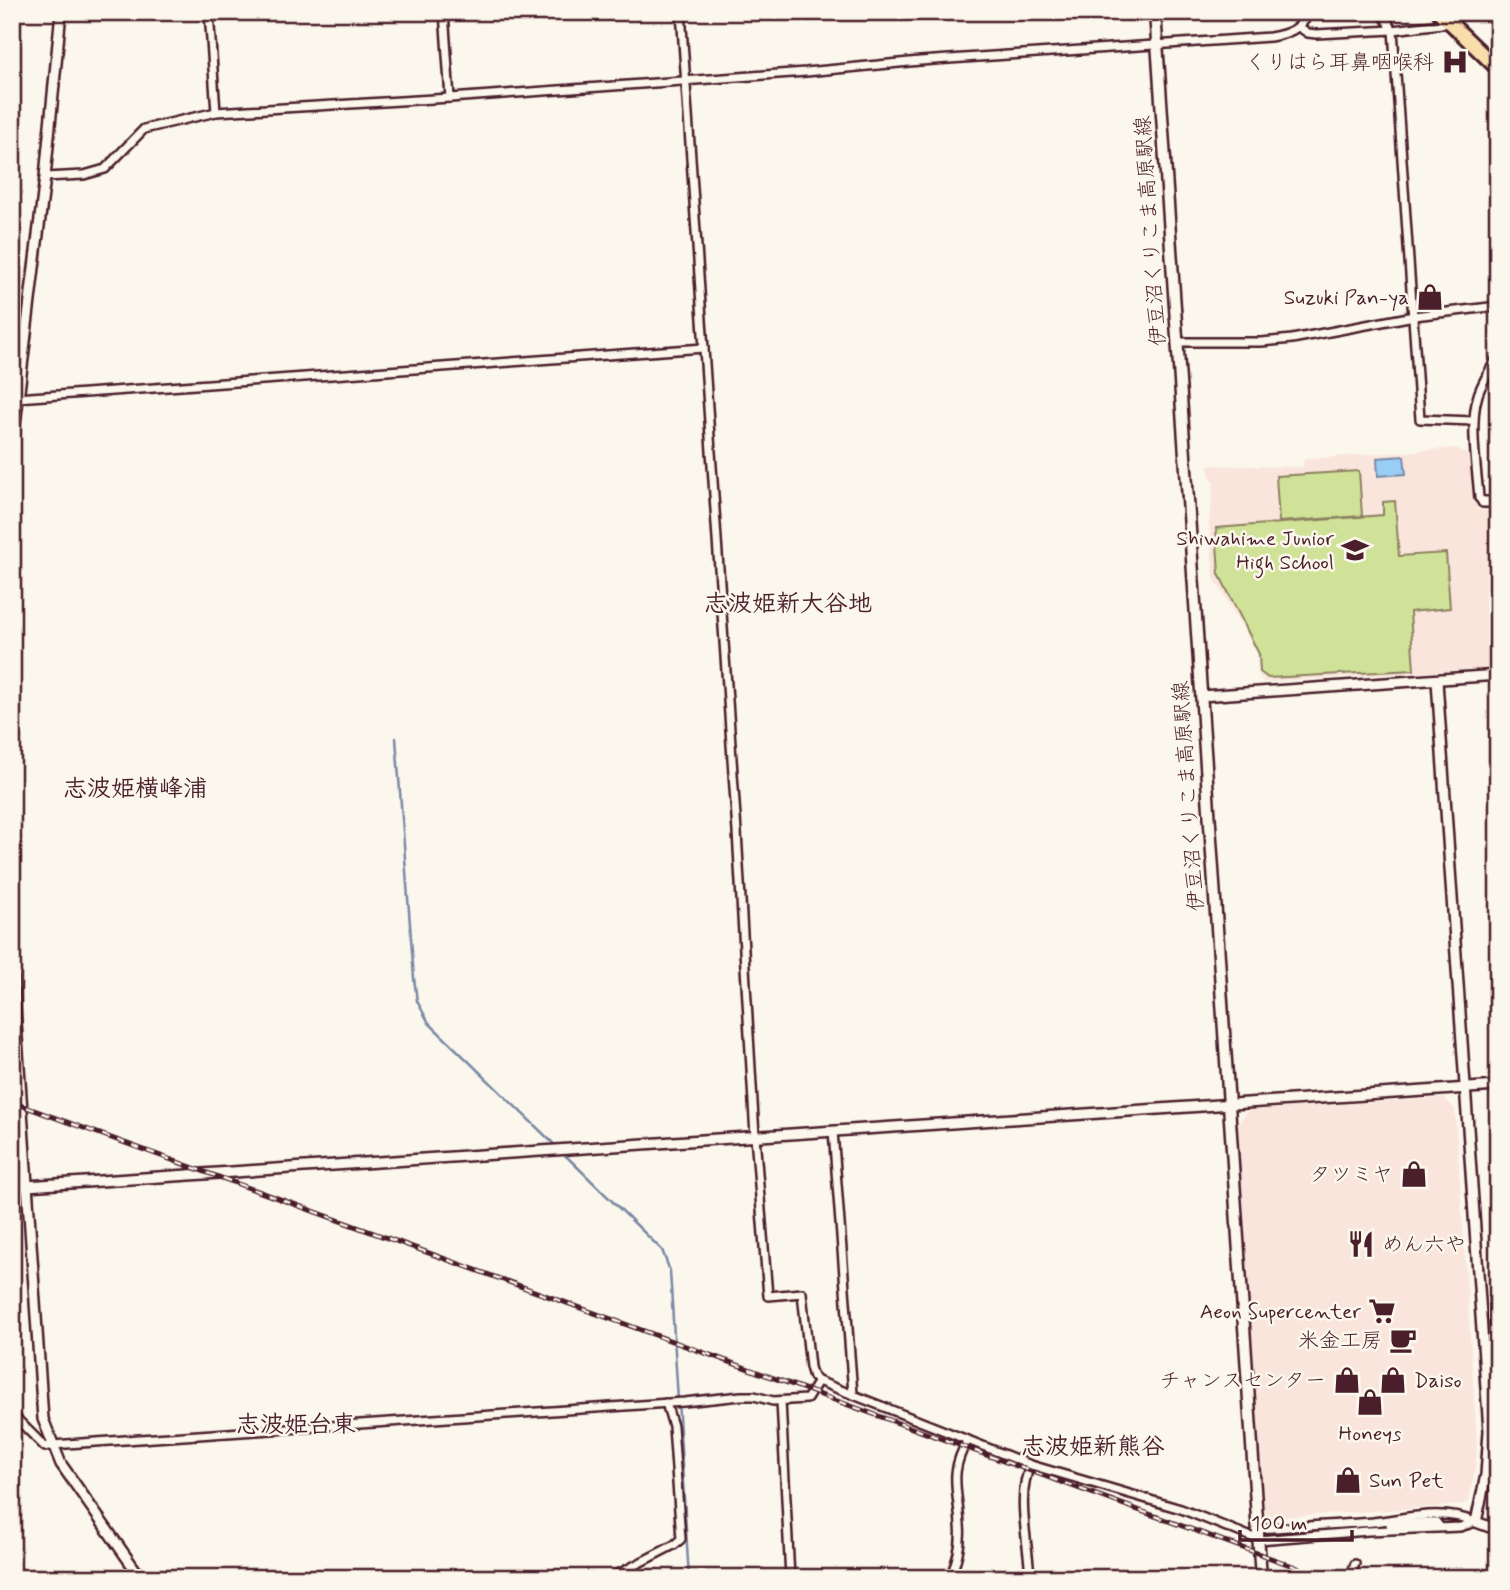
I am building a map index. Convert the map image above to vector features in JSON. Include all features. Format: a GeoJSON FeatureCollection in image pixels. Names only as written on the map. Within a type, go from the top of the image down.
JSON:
{"type":"FeatureCollection","features":[{"type":"Feature","properties":{"kind":"highway"},"geometry":{"type":"LineString","coordinates":[[1439,12],[1498,69]]}},
{"type":"Feature","properties":{"kind":"main road","name":"伊豆沼くりこま高原駅線"},"geometry":{"type":"LineString","coordinates":[[1155,12],[1261,1578]]}},
{"type":"Feature","properties":{"kind":"street"},"geometry":{"type":"LineString","coordinates":[[12,449],[46,177],[61,12]]}},
{"type":"Feature","properties":{"kind":"street"},"geometry":{"type":"LineString","coordinates":[[209,12],[216,112]]}},
{"type":"Feature","properties":{"kind":"street"},"geometry":{"type":"LineString","coordinates":[[444,12],[450,97]]}},
{"type":"Feature","properties":{"kind":"street"},"geometry":{"type":"LineString","coordinates":[[681,12],[755,1136],[768,1296],[802,1293],[810,1367],[813,1377],[818,1381],[1031,1465],[1181,1509],[1259,1540],[1460,1527],[1476,1522]]}},
{"type":"Feature","properties":{"kind":"street"},"geometry":{"type":"LineString","coordinates":[[46,177],[83,175],[105,169],[144,129],[216,112],[1270,37],[1299,27],[1310,12]]}},
{"type":"Feature","properties":{"kind":"street"},"geometry":{"type":"LineString","coordinates":[[1381,12],[1393,30],[1420,419],[1475,421]]}},
{"type":"Feature","properties":{"kind":"street"},"geometry":{"type":"LineString","coordinates":[[1299,27],[1308,33],[1317,34],[1393,30],[1450,23],[1464,12]]}},
{"type":"Feature","properties":{"kind":"street"},"geometry":{"type":"LineString","coordinates":[[1177,342],[1282,340],[1414,316],[1498,306]]}},
{"type":"Feature","properties":{"kind":"street"},"geometry":{"type":"LineString","coordinates":[[17,398],[704,348]]}},
{"type":"Feature","properties":{"kind":"street"},"geometry":{"type":"LineString","coordinates":[[1498,356],[1478,394],[1475,421],[1479,498],[1483,502],[1498,502]]}},
{"type":"Feature","properties":{"kind":"street"},"geometry":{"type":"LineString","coordinates":[[1201,696],[1498,675]]}},
{"type":"Feature","properties":{"kind":"street"},"geometry":{"type":"LineString","coordinates":[[1437,681],[1489,1443],[1486,1475],[1476,1522]]}},
{"type":"Feature","properties":{"kind":"street"},"geometry":{"type":"LineString","coordinates":[[12,964],[43,1419],[61,1464],[141,1578]]}},
{"type":"Feature","properties":{"kind":"street"},"geometry":{"type":"LineString","coordinates":[[12,1187],[1498,1086]]}},
{"type":"Feature","properties":{"kind":"street"},"geometry":{"type":"LineString","coordinates":[[833,1131],[853,1394]]}},
{"type":"Feature","properties":{"kind":"street"},"geometry":{"type":"LineString","coordinates":[[12,1414],[45,1447],[741,1396],[781,1401],[807,1399],[818,1381]]}},
{"type":"Feature","properties":{"kind":"street"},"geometry":{"type":"LineString","coordinates":[[781,1401],[790,1578]]}},
{"type":"Feature","properties":{"kind":"street"},"geometry":{"type":"LineString","coordinates":[[610,1578],[681,1539],[669,1403]]}},
{"type":"Feature","properties":{"kind":"street"},"geometry":{"type":"LineString","coordinates":[[950,1578],[960,1543],[961,1526],[955,1467],[968,1440]]}},
{"type":"Feature","properties":{"kind":"street"},"geometry":{"type":"LineString","coordinates":[[1030,1578],[1022,1495],[1024,1476],[1031,1465]]}},
{"type":"Feature","properties":{"kind":"street"},"geometry":{"type":"LineString","coordinates":[[1258,1528],[1372,1522],[1441,1514],[1460,1515],[1498,1530]]}},
{"type":"Feature","properties":{"kind":"street"},"geometry":{"type":"LineString","coordinates":[[1372,1522],[1436,1522],[1440,1527]]}},
{"type":"Feature","properties":{"kind":"street"},"geometry":{"type":"LineString","coordinates":[[1320,1525],[1329,1534]]}},
{"type":"Feature","properties":{"kind":"street"},"geometry":{"type":"LineString","coordinates":[[1350,1578],[1355,1564]]}},
{"type":"Feature","properties":{"kind":"shaded area","name":"Shiwahime Junior High School"},"geometry":{"type":"Polygon","coordinates":[[[1456,448],[1473,458],[1477,510],[1492,508],[1493,511],[1498,511],[1498,668],[1264,682],[1258,674],[1257,653],[1214,578],[1209,523],[1214,482],[1209,475],[1209,465],[1303,467],[1304,459],[1456,448]]]}},
{"type":"Feature","properties":{"kind":"shaded area"},"geometry":{"type":"Polygon","coordinates":[[[1444,1098],[1455,1109],[1477,1440],[1476,1464],[1469,1501],[1462,1505],[1269,1518],[1263,1510],[1238,1124],[1249,1110],[1444,1098]]]}},
{"type":"Feature","properties":{"kind":"green space"},"geometry":{"type":"Polygon","coordinates":[[[1359,471],[1362,516],[1279,522],[1276,476],[1359,471]]]}},
{"type":"Feature","properties":{"kind":"green space"},"geometry":{"type":"Polygon","coordinates":[[[1395,501],[1399,556],[1446,553],[1450,608],[1410,612],[1414,670],[1268,678],[1260,672],[1259,654],[1219,574],[1216,528],[1383,515],[1383,502],[1395,501]]]}},
{"type":"Feature","properties":{"kind":"water"},"geometry":{"type":"Polygon","coordinates":[[[1404,456],[1406,474],[1378,476],[1377,458],[1404,456]]]}},
{"type":"Feature","properties":{"kind":"waterway"},"geometry":{"type":"LineString","coordinates":[[396,738],[417,1001],[429,1023],[558,1148]]}},
{"type":"Feature","properties":{"kind":"waterway"},"geometry":{"type":"LineString","coordinates":[[563,1153],[662,1250],[670,1271],[689,1578]]}},
{"type":"Feature","properties":{"kind":"railway"},"geometry":{"type":"LineString","coordinates":[[12,1102],[1326,1578]]}},
{"type":"Feature","properties":{"kind":"place","name":"くりはら耳鼻咽喉科"},"geometry":{"type":"Point","coordinates":[1455,62]}},
{"type":"Feature","properties":{"kind":"place","name":"Suzuki Pan-ya"},"geometry":{"type":"Point","coordinates":[1430,297]}},
{"type":"Feature","properties":{"kind":"place","name":"Shiwahime Junior High School"},"geometry":{"type":"Point","coordinates":[1355,550]}},
{"type":"Feature","properties":{"kind":"place","name":"タツミヤ"},"geometry":{"type":"Point","coordinates":[1414,1174]}},
{"type":"Feature","properties":{"kind":"place","name":"めん六や"},"geometry":{"type":"Point","coordinates":[1361,1244]}},
{"type":"Feature","properties":{"kind":"place","name":"Aeon Supercenter"},"geometry":{"type":"Point","coordinates":[1382,1311]}},
{"type":"Feature","properties":{"kind":"place","name":"米金工房"},"geometry":{"type":"Point","coordinates":[1403,1340]}},
{"type":"Feature","properties":{"kind":"place","name":"チャンスセンター"},"geometry":{"type":"Point","coordinates":[1347,1380]}},
{"type":"Feature","properties":{"kind":"place","name":"Daiso"},"geometry":{"type":"Point","coordinates":[1393,1380]}},
{"type":"Feature","properties":{"kind":"place","name":"Honeys"},"geometry":{"type":"Point","coordinates":[1370,1402]}},
{"type":"Feature","properties":{"kind":"place","name":"Sun Pet"},"geometry":{"type":"Point","coordinates":[1348,1480]}},
{"type":"Feature","properties":{"kind":"district","name":"志波姫新大谷地"},"geometry":{"type":"Point","coordinates":[788,603]}},
{"type":"Feature","properties":{"kind":"district","name":"志波姫横峰浦"},"geometry":{"type":"Point","coordinates":[135,788]}},
{"type":"Feature","properties":{"kind":"district","name":"志波姫台東"},"geometry":{"type":"Point","coordinates":[296,1424]}},
{"type":"Feature","properties":{"kind":"district","name":"志波姫新熊谷"},"geometry":{"type":"Point","coordinates":[1093,1446]}}]}
